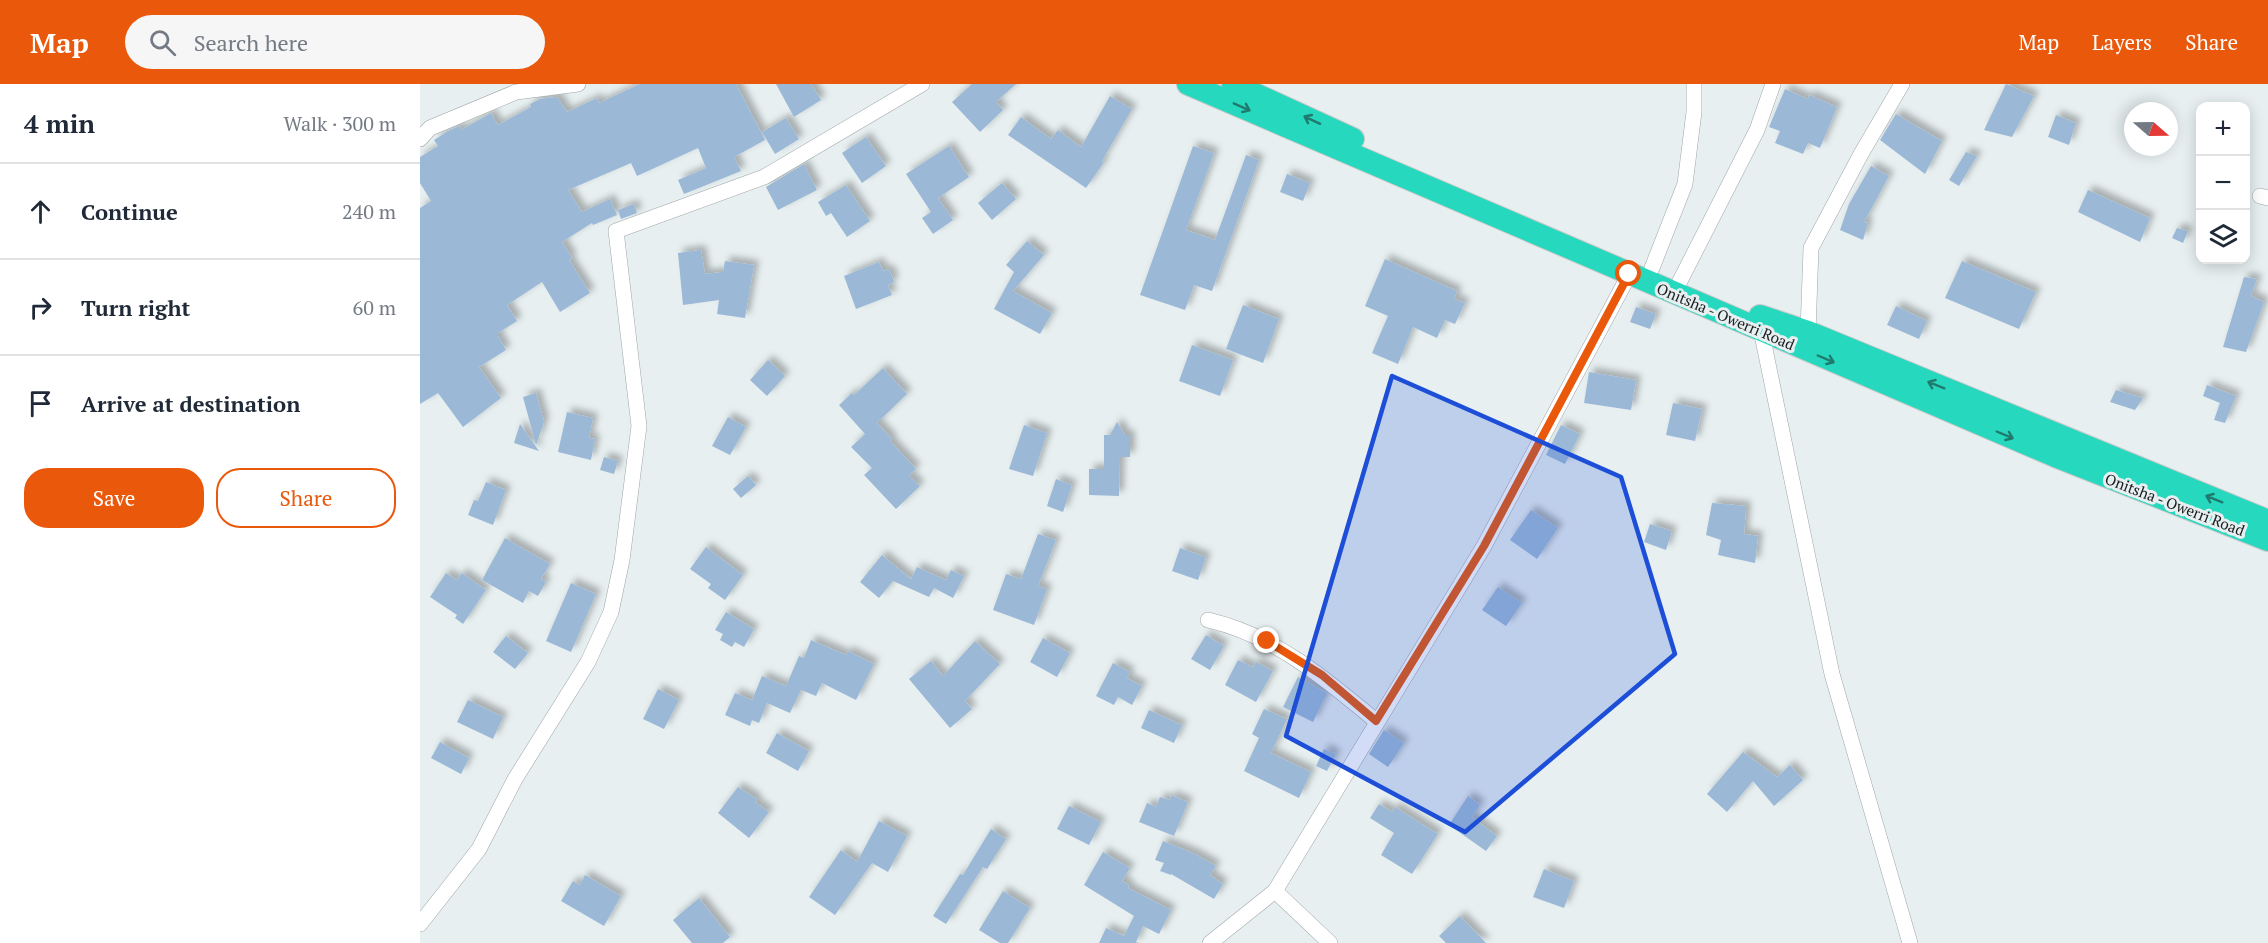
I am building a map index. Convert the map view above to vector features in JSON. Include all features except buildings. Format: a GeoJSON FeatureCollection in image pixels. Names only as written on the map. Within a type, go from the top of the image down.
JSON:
{"type":"FeatureCollection","features":[{"type":"Feature","properties":{"kind":"highway","name":"Onitsha - Owerri Road"},"geometry":{"type":"LineString","coordinates":[[1188,84],[2055,456],[2268,540]]}},
{"type":"Feature","properties":{"kind":"highway","name":"Onitsha - Owerri Road"},"geometry":{"type":"LineString","coordinates":[[1233,84],[1381,152],[1652,268],[1753,314],[1808,332],[2268,520]]}},
{"type":"Feature","properties":{"kind":"street"},"geometry":{"type":"LineString","coordinates":[[420,139],[430,128],[516,92],[578,84]]}},
{"type":"Feature","properties":{"kind":"street"},"geometry":{"type":"LineString","coordinates":[[420,924],[479,849],[515,779],[588,662],[611,612],[622,560],[639,426],[616,231],[764,177],[922,84]]}},
{"type":"Feature","properties":{"kind":"street"},"geometry":{"type":"LineString","coordinates":[[1652,268],[1685,184],[1694,112],[1694,84]]}},
{"type":"Feature","properties":{"kind":"street"},"geometry":{"type":"LineString","coordinates":[[1680,281],[1757,130],[1773,84]]}},
{"type":"Feature","properties":{"kind":"street"},"geometry":{"type":"LineString","coordinates":[[1808,332],[1812,248],[1861,154],[1902,84]]}},
{"type":"Feature","properties":{"kind":"street"},"geometry":{"type":"LineString","coordinates":[[1210,943],[1275,891],[1484,546],[1629,274]]}},
{"type":"Feature","properties":{"kind":"street"},"geometry":{"type":"LineString","coordinates":[[1761,330],[1832,674],[1910,943]]}},
{"type":"Feature","properties":{"kind":"street"},"geometry":{"type":"LineString","coordinates":[[1208,620],[1227,624],[1267,641],[1322,675],[1376,721]]}},
{"type":"Feature","properties":{"kind":"street"},"geometry":{"type":"LineString","coordinates":[[1275,891],[1330,943]]}},
{"type":"Feature","properties":{"kind":"highlighted area"},"geometry":{"type":"Polygon","coordinates":[[[1392,376],[1621,477],[1675,654],[1465,832],[1286,736],[1392,376]]]}},
{"type":"Feature","properties":{"kind":"route"},"geometry":{"type":"LineString","coordinates":[[1267,641],[1322,675],[1376,721],[1484,546],[1629,274]]}}]}
